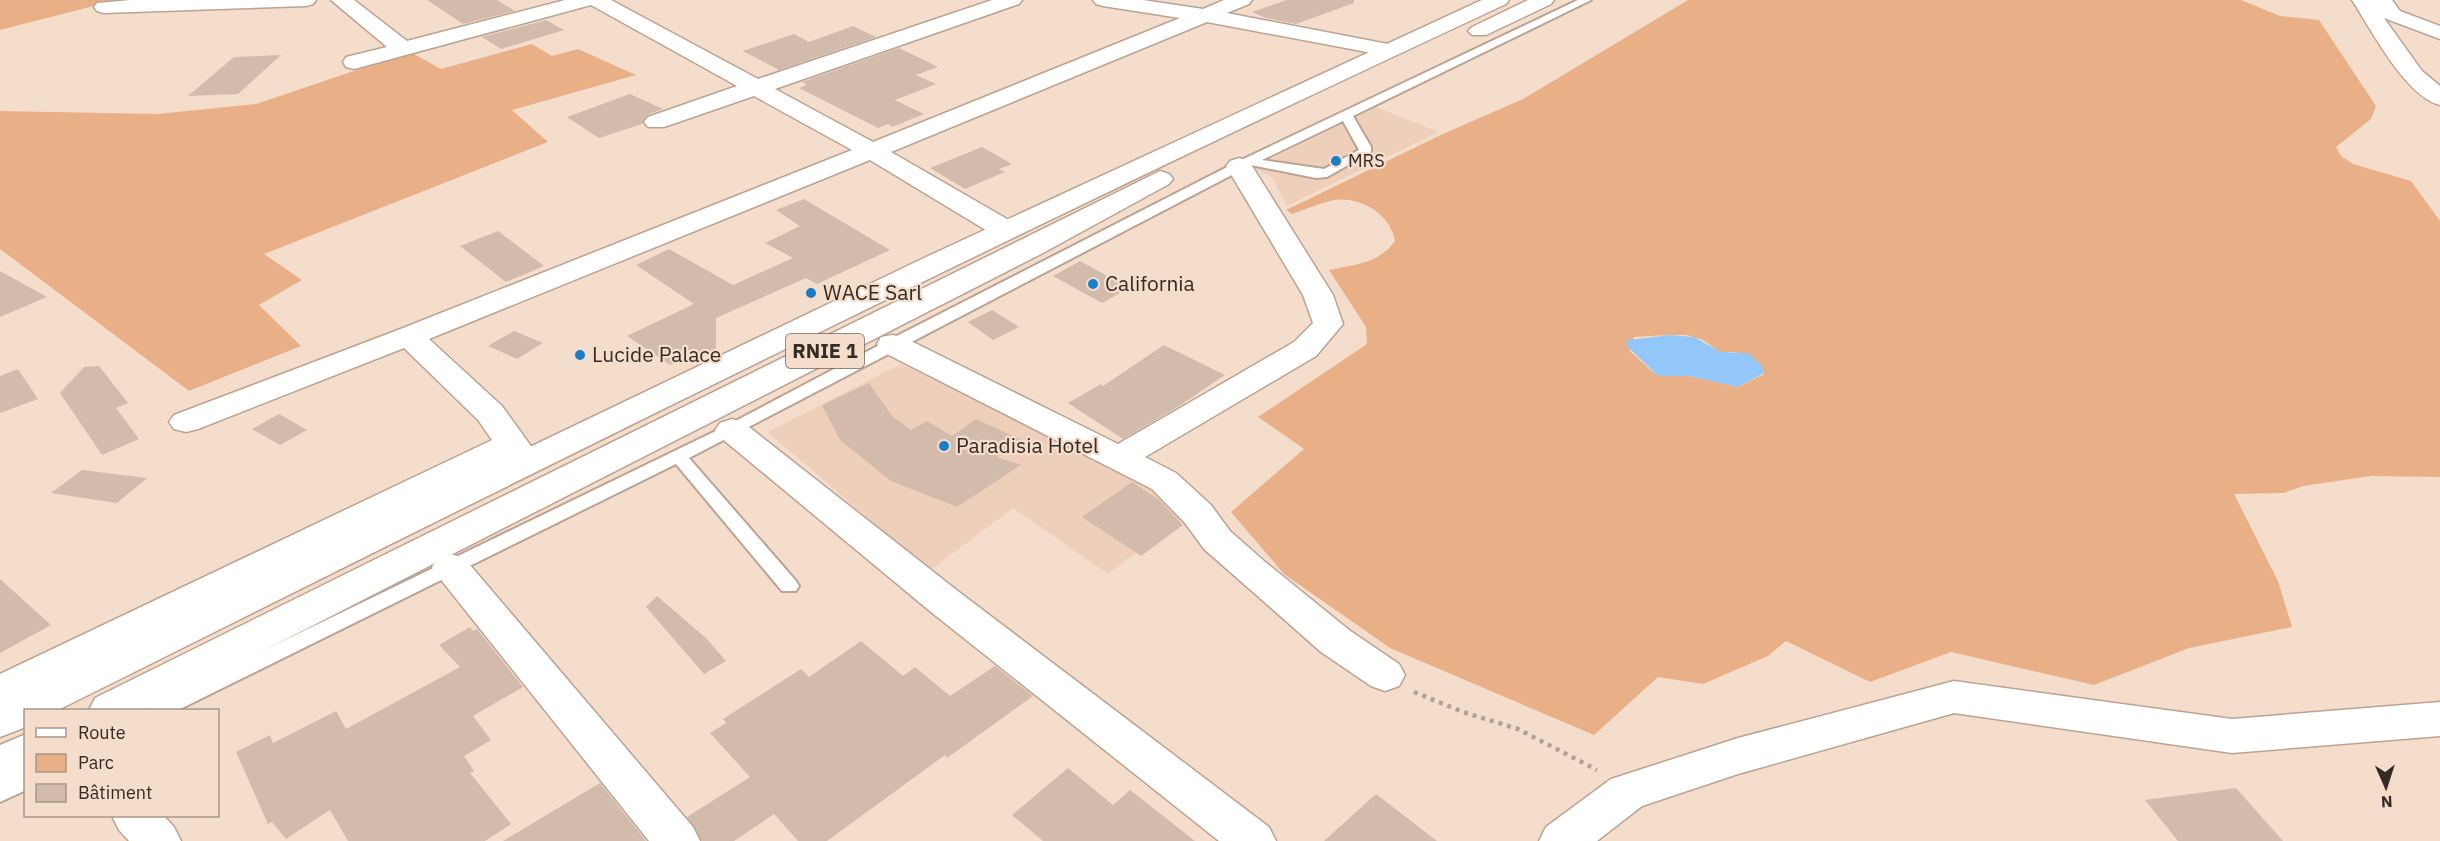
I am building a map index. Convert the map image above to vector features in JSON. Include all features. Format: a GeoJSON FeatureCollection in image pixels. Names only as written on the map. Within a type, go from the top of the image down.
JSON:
{"type":"FeatureCollection","features":[{"type":"Feature","properties":{"kind":"main road"},"geometry":{"type":"LineString","coordinates":[[104,7],[306,0]]}},
{"type":"Feature","properties":{"kind":"main road"},"geometry":{"type":"LineString","coordinates":[[341,0],[405,50]]}},
{"type":"Feature","properties":{"kind":"main road"},"geometry":{"type":"LineString","coordinates":[[354,62],[588,0]]}},
{"type":"Feature","properties":{"kind":"main road"},"geometry":{"type":"LineString","coordinates":[[596,0],[872,151],[1004,229]]}},
{"type":"Feature","properties":{"kind":"main road"},"geometry":{"type":"LineString","coordinates":[[656,122],[1012,0]]}},
{"type":"Feature","properties":{"kind":"main road"},"geometry":{"type":"LineString","coordinates":[[1103,0],[1203,15],[1388,50]]}},
{"type":"Feature","properties":{"kind":"main road"},"geometry":{"type":"LineString","coordinates":[[186,422],[409,336],[872,151],[1242,0]]}},
{"type":"Feature","properties":{"kind":"main road","name":"RNIE 1"},"geometry":{"type":"LineString","coordinates":[[519,452],[1499,0]]}},
{"type":"Feature","properties":{"kind":"main road","name":"RNIE 1"},"geometry":{"type":"LineString","coordinates":[[114,709],[1022,252],[1144,187],[1544,0]]}},
{"type":"Feature","properties":{"kind":"main road"},"geometry":{"type":"LineString","coordinates":[[2362,0],[2405,32],[2440,85]]}},
{"type":"Feature","properties":{"kind":"main road"},"geometry":{"type":"LineString","coordinates":[[2405,32],[2440,33]]}},
{"type":"Feature","properties":{"kind":"main road"},"geometry":{"type":"LineString","coordinates":[[2405,32],[2414,76],[2440,98]]}},
{"type":"Feature","properties":{"kind":"main road"},"geometry":{"type":"LineString","coordinates":[[1121,457],[1305,349],[1328,324],[1318,295],[1244,164]]}},
{"type":"Feature","properties":{"kind":"main road"},"geometry":{"type":"LineString","coordinates":[[18,703],[519,452],[490,413],[409,336]]}},
{"type":"Feature","properties":{"kind":"main road"},"geometry":{"type":"LineString","coordinates":[[892,344],[1121,457],[1164,481],[1198,514],[1216,540],[1234,556],[1327,634],[1385,675]]}},
{"type":"Feature","properties":{"kind":"main road"},"geometry":{"type":"LineString","coordinates":[[732,430],[945,602],[1253,841]]}},
{"type":"Feature","properties":{"kind":"main road"},"geometry":{"type":"LineString","coordinates":[[451,567],[678,841]]}},
{"type":"Feature","properties":{"kind":"main road"},"geometry":{"type":"LineString","coordinates":[[1562,841],[1627,792],[1738,756],[1954,697],[2232,736],[2440,719]]}},
{"type":"Feature","properties":{"kind":"main road"},"geometry":{"type":"LineString","coordinates":[[0,765],[24,753]]}},
{"type":"Feature","properties":{"kind":"main road"},"geometry":{"type":"LineString","coordinates":[[136,817],[158,841]]}},
{"type":"Feature","properties":{"kind":"lane"},"geometry":{"type":"LineString","coordinates":[[164,709],[732,430],[892,344],[1244,164],[1586,0]]}},
{"type":"Feature","properties":{"kind":"lane"},"geometry":{"type":"LineString","coordinates":[[1244,164],[1316,174],[1327,173],[1365,152],[1365,147],[1346,115]]}},
{"type":"Feature","properties":{"kind":"lane"},"geometry":{"type":"LineString","coordinates":[[678,456],[789,586]]}},
{"type":"Feature","properties":{"kind":"lane"},"geometry":{"type":"LineString","coordinates":[[0,793],[24,780]]}},
{"type":"Feature","properties":{"kind":"path"},"geometry":{"type":"LineString","coordinates":[[1385,675],[1420,696],[1518,729],[1592,766],[1627,792]]}},
{"type":"Feature","properties":{"kind":"shaded area"},"geometry":{"type":"Polygon","coordinates":[[[1376,107],[1438,132],[1287,206],[1272,177],[1253,168],[1376,107]]]}},
{"type":"Feature","properties":{"kind":"shaded area"},"geometry":{"type":"Polygon","coordinates":[[[901,364],[1062,438],[1193,508],[1108,574],[1013,508],[929,571],[768,432],[901,364]]]}},
{"type":"Feature","properties":{"kind":"green space"},"geometry":{"type":"Polygon","coordinates":[[[0,0],[117,0],[0,30],[0,0]]]}},
{"type":"Feature","properties":{"kind":"green space"},"geometry":{"type":"Polygon","coordinates":[[[1688,0],[2241,0],[2280,16],[2319,20],[2376,106],[2371,119],[2336,147],[2341,156],[2353,164],[2411,181],[2440,221],[2440,477],[2371,476],[2303,486],[2284,493],[2234,494],[2278,581],[2292,627],[2189,648],[2094,685],[1951,652],[1870,682],[1786,641],[1768,656],[1703,684],[1658,677],[1594,735],[1390,648],[1284,574],[1231,512],[1304,449],[1258,417],[1367,344],[1366,327],[1329,270],[1374,259],[1395,241],[1392,231],[1381,215],[1364,204],[1354,201],[1334,200],[1292,214],[1286,210],[1445,133],[1523,99],[1688,0]],[[1686,335],[1634,337],[1630,351],[1654,373],[1670,376],[1689,376],[1738,387],[1764,374],[1737,352],[1720,352],[1703,340],[1686,335]]]}},
{"type":"Feature","properties":{"kind":"green space"},"geometry":{"type":"Polygon","coordinates":[[[532,44],[552,56],[578,49],[636,75],[512,110],[548,142],[264,254],[302,280],[259,305],[301,346],[189,391],[0,249],[0,111],[157,114],[256,104],[410,52],[441,69],[532,44]]]}},
{"type":"Feature","properties":{"kind":"water"},"geometry":{"type":"Polygon","coordinates":[[[1670,335],[1694,337],[1721,352],[1748,353],[1762,366],[1764,373],[1738,387],[1689,376],[1658,376],[1626,345],[1628,340],[1670,335]]]}},
{"type":"Feature","properties":{"kind":"building"},"geometry":{"type":"Polygon","coordinates":[[[427,0],[497,0],[515,11],[463,24],[427,0]]]}},
{"type":"Feature","properties":{"kind":"building"},"geometry":{"type":"Polygon","coordinates":[[[1287,0],[1354,0],[1354,3],[1296,24],[1266,18],[1252,12],[1287,0]]]}},
{"type":"Feature","properties":{"kind":"building"},"geometry":{"type":"Polygon","coordinates":[[[546,20],[564,30],[501,49],[482,37],[546,20]]]}},
{"type":"Feature","properties":{"kind":"building"},"geometry":{"type":"Polygon","coordinates":[[[853,26],[876,37],[779,70],[743,51],[794,34],[809,42],[853,26]]]}},
{"type":"Feature","properties":{"kind":"building"},"geometry":{"type":"Polygon","coordinates":[[[899,48],[938,67],[916,75],[936,84],[895,100],[924,114],[892,127],[888,124],[878,128],[799,88],[807,85],[802,82],[899,48]]]}},
{"type":"Feature","properties":{"kind":"building"},"geometry":{"type":"Polygon","coordinates":[[[281,55],[238,94],[188,96],[234,57],[281,55]]]}},
{"type":"Feature","properties":{"kind":"building"},"geometry":{"type":"Polygon","coordinates":[[[630,94],[663,109],[647,115],[642,124],[599,138],[567,117],[630,94]]]}},
{"type":"Feature","properties":{"kind":"building"},"geometry":{"type":"Polygon","coordinates":[[[982,147],[1012,164],[999,169],[1005,172],[965,189],[930,168],[982,147]]]}},
{"type":"Feature","properties":{"kind":"building"},"geometry":{"type":"Polygon","coordinates":[[[804,199],[890,250],[817,284],[806,278],[716,318],[716,350],[691,354],[670,365],[627,336],[694,304],[636,265],[669,249],[733,285],[793,258],[765,243],[800,226],[776,210],[804,199]]]}},
{"type":"Feature","properties":{"kind":"building"},"geometry":{"type":"Polygon","coordinates":[[[498,231],[544,266],[506,282],[460,246],[498,231]]]}},
{"type":"Feature","properties":{"kind":"building"},"geometry":{"type":"Polygon","coordinates":[[[1080,261],[1129,288],[1102,303],[1053,276],[1080,261]]]}},
{"type":"Feature","properties":{"kind":"building"},"geometry":{"type":"Polygon","coordinates":[[[0,271],[47,297],[0,317],[0,271]]]}},
{"type":"Feature","properties":{"kind":"building"},"geometry":{"type":"Polygon","coordinates":[[[992,310],[1019,327],[993,340],[968,322],[992,310]]]}},
{"type":"Feature","properties":{"kind":"building"},"geometry":{"type":"Polygon","coordinates":[[[514,331],[543,343],[517,359],[488,346],[514,331]]]}},
{"type":"Feature","properties":{"kind":"building"},"geometry":{"type":"Polygon","coordinates":[[[1164,345],[1225,375],[1179,406],[1123,439],[1068,403],[1101,384],[1103,386],[1164,345]]]}},
{"type":"Feature","properties":{"kind":"building"},"geometry":{"type":"Polygon","coordinates":[[[99,366],[128,403],[116,408],[139,439],[102,455],[60,393],[84,367],[99,366]]]}},
{"type":"Feature","properties":{"kind":"building"},"geometry":{"type":"Polygon","coordinates":[[[18,369],[38,399],[0,413],[0,376],[18,369]]]}},
{"type":"Feature","properties":{"kind":"building"},"geometry":{"type":"Polygon","coordinates":[[[869,383],[892,416],[911,430],[927,421],[952,436],[976,419],[1022,440],[997,457],[1021,465],[957,507],[891,481],[840,440],[822,405],[869,383]]]}},
{"type":"Feature","properties":{"kind":"building"},"geometry":{"type":"Polygon","coordinates":[[[279,414],[307,430],[280,445],[252,429],[279,414]]]}},
{"type":"Feature","properties":{"kind":"building"},"geometry":{"type":"Polygon","coordinates":[[[82,470],[147,478],[117,503],[51,493],[82,470]]]}},
{"type":"Feature","properties":{"kind":"building"},"geometry":{"type":"Polygon","coordinates":[[[1132,482],[1159,500],[1183,525],[1141,556],[1082,517],[1132,482]]]}},
{"type":"Feature","properties":{"kind":"building"},"geometry":{"type":"Polygon","coordinates":[[[0,579],[51,625],[0,653],[0,579]]]}},
{"type":"Feature","properties":{"kind":"building"},"geometry":{"type":"Polygon","coordinates":[[[657,596],[706,638],[726,661],[704,674],[646,607],[657,596]]]}},
{"type":"Feature","properties":{"kind":"building"},"geometry":{"type":"Polygon","coordinates":[[[470,627],[473,631],[477,629],[523,687],[473,716],[491,740],[464,756],[474,771],[470,773],[511,824],[485,841],[348,841],[330,810],[286,839],[272,822],[268,824],[236,752],[270,735],[273,743],[336,711],[346,729],[460,667],[439,645],[470,627]]]}},
{"type":"Feature","properties":{"kind":"building"},"geometry":{"type":"Polygon","coordinates":[[[861,641],[903,676],[915,667],[950,696],[995,666],[1033,696],[947,758],[945,755],[827,841],[798,841],[774,814],[734,841],[702,841],[687,817],[750,777],[710,733],[726,723],[723,719],[801,669],[809,677],[861,641]]]}},
{"type":"Feature","properties":{"kind":"building"},"geometry":{"type":"Polygon","coordinates":[[[1068,768],[1113,805],[1130,790],[1195,841],[1043,841],[1012,815],[1068,768]]]}},
{"type":"Feature","properties":{"kind":"building"},"geometry":{"type":"Polygon","coordinates":[[[600,783],[646,841],[503,841],[600,783]]]}},
{"type":"Feature","properties":{"kind":"building"},"geometry":{"type":"Polygon","coordinates":[[[2236,788],[2283,841],[2178,841],[2145,800],[2236,788]]]}},
{"type":"Feature","properties":{"kind":"building"},"geometry":{"type":"Polygon","coordinates":[[[1376,794],[1437,841],[1324,841],[1376,794]]]}},
{"type":"Feature","properties":{"kind":"place","name":"MRS"},"geometry":{"type":"Point","coordinates":[1336,161]}},
{"type":"Feature","properties":{"kind":"place","name":"California"},"geometry":{"type":"Point","coordinates":[1093,284]}},
{"type":"Feature","properties":{"kind":"place","name":"WACE Sarl"},"geometry":{"type":"Point","coordinates":[811,293]}},
{"type":"Feature","properties":{"kind":"place","name":"Lucide Palace"},"geometry":{"type":"Point","coordinates":[580,355]}},
{"type":"Feature","properties":{"kind":"place","name":"Paradisia Hotel"},"geometry":{"type":"Point","coordinates":[944,446]}}]}
